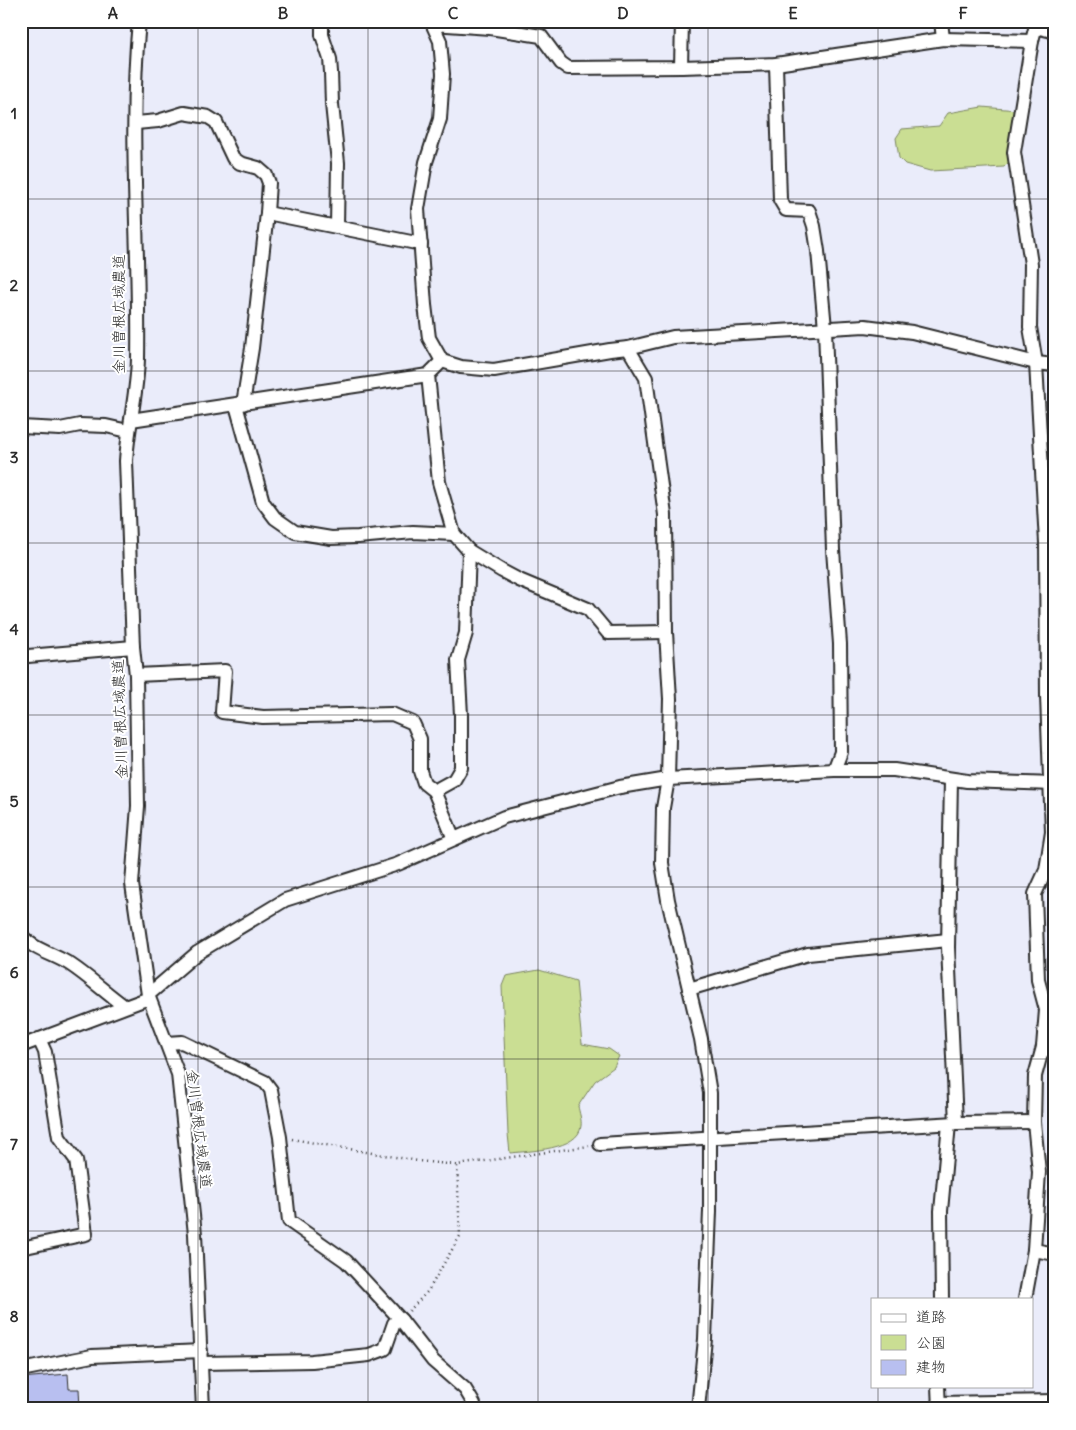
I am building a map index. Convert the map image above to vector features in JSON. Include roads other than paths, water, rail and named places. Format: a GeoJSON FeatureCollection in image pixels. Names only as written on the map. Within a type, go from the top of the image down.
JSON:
{"type":"FeatureCollection","features":[{"type":"Feature","properties":{"kind":"street","name":"金川曽根広域農道"},"geometry":{"type":"LineString","coordinates":[[139,21],[135,192],[138,361],[126,461],[133,647],[136,674],[138,806],[132,884],[148,997],[178,1074],[195,1234],[202,1409]]}},
{"type":"Feature","properties":{"kind":"street"},"geometry":{"type":"LineString","coordinates":[[322,21],[322,36],[330,59],[338,163],[337,227]]}},
{"type":"Feature","properties":{"kind":"street"},"geometry":{"type":"LineString","coordinates":[[681,67],[682,21]]}},
{"type":"Feature","properties":{"kind":"street"},"geometry":{"type":"LineString","coordinates":[[941,21],[943,39]]}},
{"type":"Feature","properties":{"kind":"street"},"geometry":{"type":"LineString","coordinates":[[1032,41],[943,39],[776,64],[568,68],[561,63],[541,36],[490,28],[432,23],[440,41],[443,74],[440,120],[426,162],[418,209],[429,338],[442,361],[461,367],[494,370],[628,348],[673,337],[865,326],[912,332],[1036,363],[1055,365]]}},
{"type":"Feature","properties":{"kind":"street"},"geometry":{"type":"LineString","coordinates":[[1025,1298],[1034,1250],[1039,1172],[1034,1122],[1036,1076],[1049,1050],[1046,1010],[1038,980],[1035,894],[1046,870],[1052,832],[1052,785],[1047,705],[1050,543],[1036,363],[1030,327],[1031,264],[1014,152],[1036,24],[1055,34]]}},
{"type":"Feature","properties":{"kind":"street"},"geometry":{"type":"LineString","coordinates":[[776,64],[780,200],[786,210],[809,211],[812,219],[818,251],[825,328],[833,550],[840,644],[841,752],[834,770]]}},
{"type":"Feature","properties":{"kind":"street"},"geometry":{"type":"LineString","coordinates":[[136,123],[158,121],[184,113],[208,117],[216,122],[232,158],[240,163],[258,168],[266,175],[269,183],[252,348],[240,404],[263,502],[276,518],[295,532],[332,538],[413,532],[454,534]]}},
{"type":"Feature","properties":{"kind":"street"},"geometry":{"type":"LineString","coordinates":[[267,213],[421,244]]}},
{"type":"Feature","properties":{"kind":"street"},"geometry":{"type":"LineString","coordinates":[[628,348],[646,378],[665,515],[666,632],[670,699],[668,779],[663,808],[662,863],[668,900],[701,1039],[710,1093],[711,1137],[705,1340],[698,1409]]}},
{"type":"Feature","properties":{"kind":"street"},"geometry":{"type":"LineString","coordinates":[[21,427],[60,429],[80,425],[130,426],[240,404],[428,375],[442,361]]}},
{"type":"Feature","properties":{"kind":"street"},"geometry":{"type":"LineString","coordinates":[[428,375],[439,482],[454,534],[469,550],[519,580],[588,609],[608,633],[666,632]]}},
{"type":"Feature","properties":{"kind":"street"},"geometry":{"type":"LineString","coordinates":[[434,791],[454,780],[461,768],[462,714],[458,660],[466,633],[469,550]]}},
{"type":"Feature","properties":{"kind":"street"},"geometry":{"type":"LineString","coordinates":[[21,656],[133,647]]}},
{"type":"Feature","properties":{"kind":"street"},"geometry":{"type":"LineString","coordinates":[[136,674],[225,670],[222,712],[263,717],[392,714],[413,723],[420,739],[420,771],[424,783],[434,791],[454,839]]}},
{"type":"Feature","properties":{"kind":"street"},"geometry":{"type":"LineString","coordinates":[[21,1046],[148,997],[197,953],[285,900],[398,864],[504,818],[620,787],[668,779],[834,770],[894,770],[967,781],[1052,785]]}},
{"type":"Feature","properties":{"kind":"street"},"geometry":{"type":"LineString","coordinates":[[942,1298],[941,1211],[953,1124],[948,940],[951,779]]}},
{"type":"Feature","properties":{"kind":"street"},"geometry":{"type":"LineString","coordinates":[[21,935],[26,941],[39,949],[70,964],[124,1006]]}},
{"type":"Feature","properties":{"kind":"street"},"geometry":{"type":"LineString","coordinates":[[689,989],[808,954],[948,940]]}},
{"type":"Feature","properties":{"kind":"street"},"geometry":{"type":"LineString","coordinates":[[21,1248],[86,1234],[76,1160],[59,1137],[45,1052],[39,1039]]}},
{"type":"Feature","properties":{"kind":"street"},"geometry":{"type":"LineString","coordinates":[[167,1043],[182,1042],[265,1082],[272,1090],[280,1137],[289,1221],[346,1261],[401,1320],[433,1361],[465,1389],[474,1404],[474,1409]]}},
{"type":"Feature","properties":{"kind":"street"},"geometry":{"type":"LineString","coordinates":[[600,1144],[953,1124],[1034,1122]]}},
{"type":"Feature","properties":{"kind":"street"},"geometry":{"type":"LineString","coordinates":[[1034,1250],[1055,1254]]}},
{"type":"Feature","properties":{"kind":"street"},"geometry":{"type":"LineString","coordinates":[[21,1370],[92,1356],[312,1361],[369,1354],[385,1349],[394,1323],[401,1320]]}},
{"type":"Feature","properties":{"kind":"street"},"geometry":{"type":"LineString","coordinates":[[938,1388],[938,1406],[1055,1401]]}}]}
